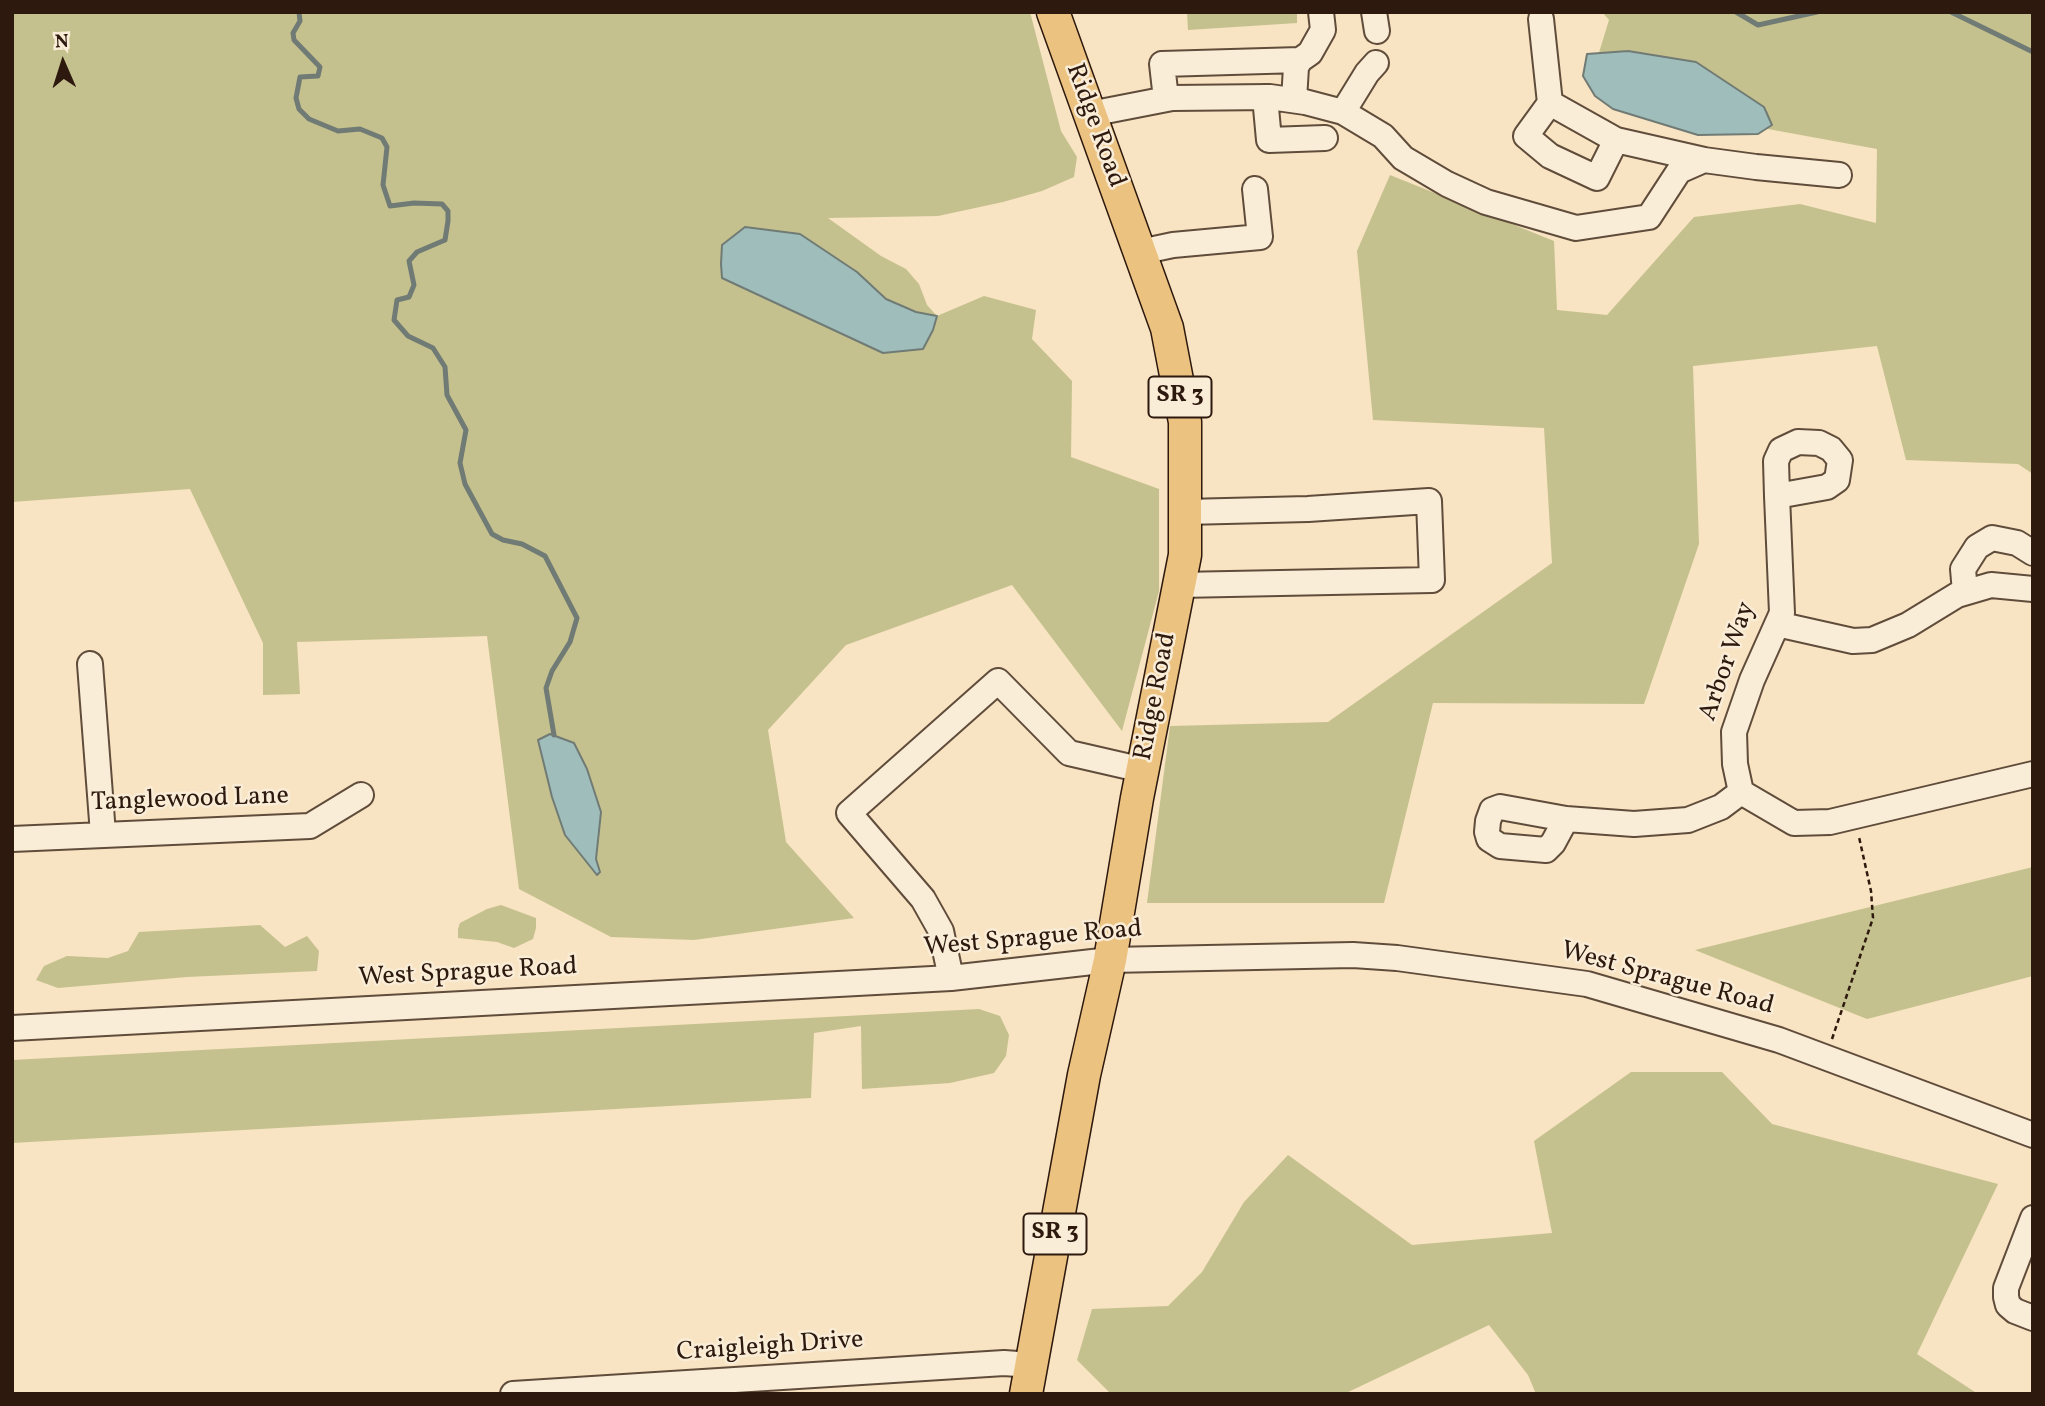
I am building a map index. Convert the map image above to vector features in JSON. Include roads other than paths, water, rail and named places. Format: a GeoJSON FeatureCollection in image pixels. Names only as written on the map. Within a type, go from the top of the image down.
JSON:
{"type":"FeatureCollection","features":[{"type":"Feature","properties":{"kind":"main road","name":"Ridge Road"},"geometry":{"type":"LineString","coordinates":[[1028,1379],[1084,1075],[1110,960],[1143,770],[1185,555],[1185,422],[1167,328],[1053,12]]}},
{"type":"Feature","properties":{"kind":"street"},"geometry":{"type":"LineString","coordinates":[[1294,100],[1296,67],[1310,52],[1323,30],[1321,12]]}},
{"type":"Feature","properties":{"kind":"street"},"geometry":{"type":"LineString","coordinates":[[1541,19],[1550,103],[1526,136],[1549,156],[1597,178],[1616,140]]}},
{"type":"Feature","properties":{"kind":"street"},"geometry":{"type":"LineString","coordinates":[[1166,99],[1162,64],[1300,60]]}},
{"type":"Feature","properties":{"kind":"street"},"geometry":{"type":"LineString","coordinates":[[1343,112],[1376,63]]}},
{"type":"Feature","properties":{"kind":"street"},"geometry":{"type":"LineString","coordinates":[[1090,114],[1166,99],[1265,97],[1294,100],[1343,112],[1383,136],[1403,158],[1486,202],[1576,228],[1649,217],[1679,171],[1704,160]]}},
{"type":"Feature","properties":{"kind":"street"},"geometry":{"type":"LineString","coordinates":[[1265,97],[1269,140],[1325,138]]}},
{"type":"Feature","properties":{"kind":"street"},"geometry":{"type":"LineString","coordinates":[[1550,103],[1616,140],[1704,160],[1839,176]]}},
{"type":"Feature","properties":{"kind":"street"},"geometry":{"type":"LineString","coordinates":[[1140,252],[1173,245],[1260,237],[1255,190]]}},
{"type":"Feature","properties":{"kind":"street","name":"Arbor Way"},"geometry":{"type":"LineString","coordinates":[[1741,792],[1735,764],[1734,732],[1752,680],[1782,613],[1777,496]]}},
{"type":"Feature","properties":{"kind":"street"},"geometry":{"type":"LineString","coordinates":[[1180,586],[1432,580],[1429,500],[1308,509],[1185,512]]}},
{"type":"Feature","properties":{"kind":"street"},"geometry":{"type":"LineString","coordinates":[[1965,593],[1963,569],[1978,547],[1992,538],[2017,543],[2033,553]]}},
{"type":"Feature","properties":{"kind":"street"},"geometry":{"type":"LineString","coordinates":[[1777,624],[1853,641],[1872,640],[1908,625],[1957,595],[1991,585],[2033,589]]}},
{"type":"Feature","properties":{"kind":"street"},"geometry":{"type":"LineString","coordinates":[[90,664],[103,834]]}},
{"type":"Feature","properties":{"kind":"street"},"geometry":{"type":"LineString","coordinates":[[951,978],[941,931],[923,899],[849,813],[998,681],[1069,754],[1143,770]]}},
{"type":"Feature","properties":{"kind":"street"},"geometry":{"type":"LineString","coordinates":[[1566,819],[1634,824],[1688,820],[1721,807],[1741,792],[1794,823],[1830,822],[2033,774]]}},
{"type":"Feature","properties":{"kind":"street","name":"Tanglewood Lane"},"geometry":{"type":"LineString","coordinates":[[12,839],[310,826],[361,795]]}},
{"type":"Feature","properties":{"kind":"street","name":"West Sprague Road"},"geometry":{"type":"LineString","coordinates":[[12,1028],[951,978],[1110,960],[1353,956],[1397,958],[1587,984],[1779,1040],[2033,1135]]}},
{"type":"Feature","properties":{"kind":"street"},"geometry":{"type":"LineString","coordinates":[[2033,1218],[2006,1289],[2008,1305],[2033,1318]]}},
{"type":"Feature","properties":{"kind":"street","name":"Craigleigh Drive"},"geometry":{"type":"LineString","coordinates":[[513,1394],[1004,1363],[1028,1379]]}},
{"type":"Feature","properties":{"kind":"water"},"geometry":{"type":"Polygon","coordinates":[[[1628,51],[1696,62],[1764,107],[1772,125],[1758,134],[1698,135],[1613,109],[1595,96],[1583,76],[1587,54],[1628,51]]]}},
{"type":"Feature","properties":{"kind":"water"},"geometry":{"type":"Polygon","coordinates":[[[745,227],[800,234],[857,272],[886,299],[916,312],[937,316],[923,349],[883,353],[722,278],[722,245],[745,227]]]}},
{"type":"Feature","properties":{"kind":"water"},"geometry":{"type":"Polygon","coordinates":[[[550,734],[574,743],[587,769],[601,812],[596,859],[600,872],[597,875],[565,835],[552,797],[538,740],[550,734]]]}},
{"type":"Feature","properties":{"kind":"waterway"},"geometry":{"type":"LineString","coordinates":[[299,12],[300,21],[293,33],[294,40],[320,67],[318,76],[300,77],[296,98],[299,109],[309,119],[338,131],[360,129],[382,138],[387,147],[383,185],[390,206],[442,204],[448,211],[445,240],[417,252],[409,261],[414,285],[409,297],[397,300],[394,320],[408,336],[433,348],[445,367],[447,395],[466,430],[460,463],[465,484],[492,534],[503,540],[522,544],[545,556],[577,618],[570,642],[552,671],[546,688],[554,735]]}},
{"type":"Feature","properties":{"kind":"waterway"},"geometry":{"type":"LineString","coordinates":[[1736,12],[1758,25],[1817,12]]}},
{"type":"Feature","properties":{"kind":"waterway"},"geometry":{"type":"LineString","coordinates":[[1951,12],[2033,52]]}}]}
